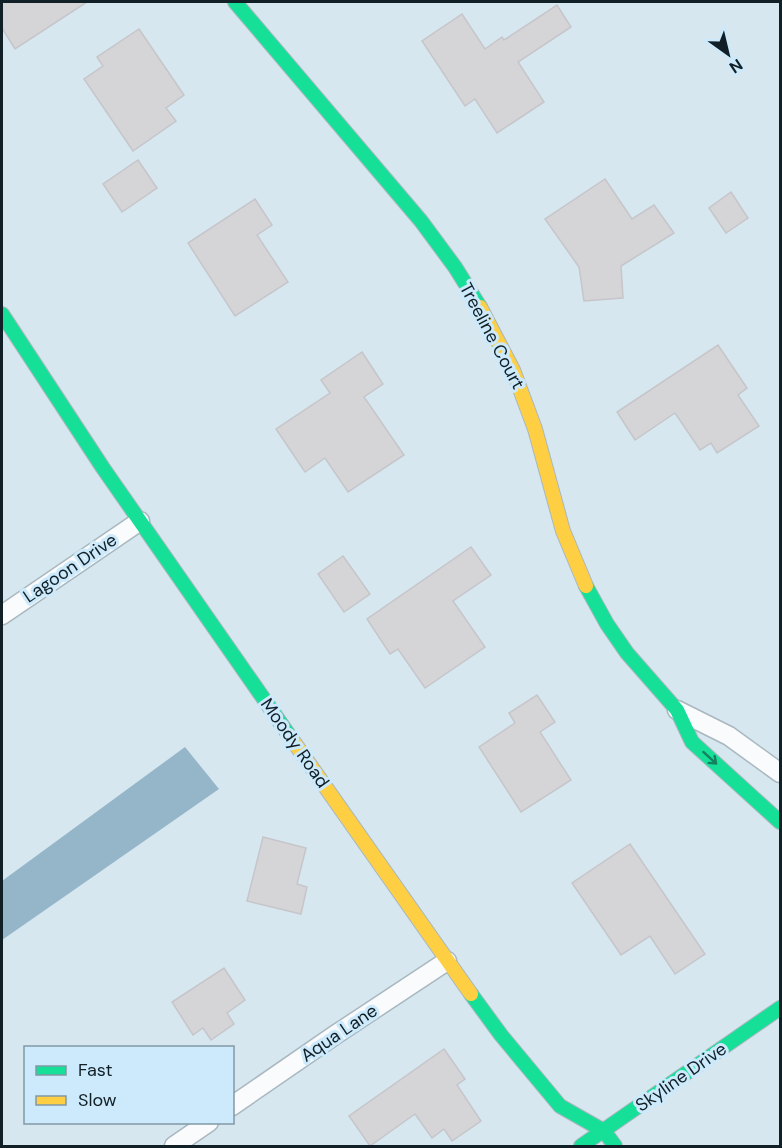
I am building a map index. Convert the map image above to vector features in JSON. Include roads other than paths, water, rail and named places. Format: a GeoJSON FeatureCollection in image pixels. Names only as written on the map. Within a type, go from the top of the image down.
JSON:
{"type":"FeatureCollection","features":[{"type":"Feature","properties":{"kind":"street","name":"Treeline Court"},"geometry":{"type":"LineString","coordinates":[[236,2],[421,221],[461,276],[485,315],[521,390],[535,429],[563,531],[589,594],[627,653],[677,710],[692,742],[780,822]]}},
{"type":"Feature","properties":{"kind":"street","name":"Moody Road"},"geometry":{"type":"LineString","coordinates":[[2,314],[140,521],[501,1035],[560,1106],[604,1131],[615,1146]]}},
{"type":"Feature","properties":{"kind":"street","name":"Lagoon Drive"},"geometry":{"type":"LineString","coordinates":[[2,615],[140,521]]}},
{"type":"Feature","properties":{"kind":"street","name":"Treeline Court"},"geometry":{"type":"LineString","coordinates":[[677,710],[729,736],[780,773]]}},
{"type":"Feature","properties":{"kind":"street","name":"Aqua Lane"},"geometry":{"type":"LineString","coordinates":[[234,1105],[447,961]]}},
{"type":"Feature","properties":{"kind":"street","name":"Skyline Drive"},"geometry":{"type":"LineString","coordinates":[[581,1146],[780,1008]]}},
{"type":"Feature","properties":{"kind":"street"},"geometry":{"type":"LineString","coordinates":[[174,1146],[206,1124]]}},
{"type":"Feature","properties":{"kind":"water"},"geometry":{"type":"Polygon","coordinates":[[[185,747],[219,789],[2,940],[2,881],[185,747]]]}}]}
